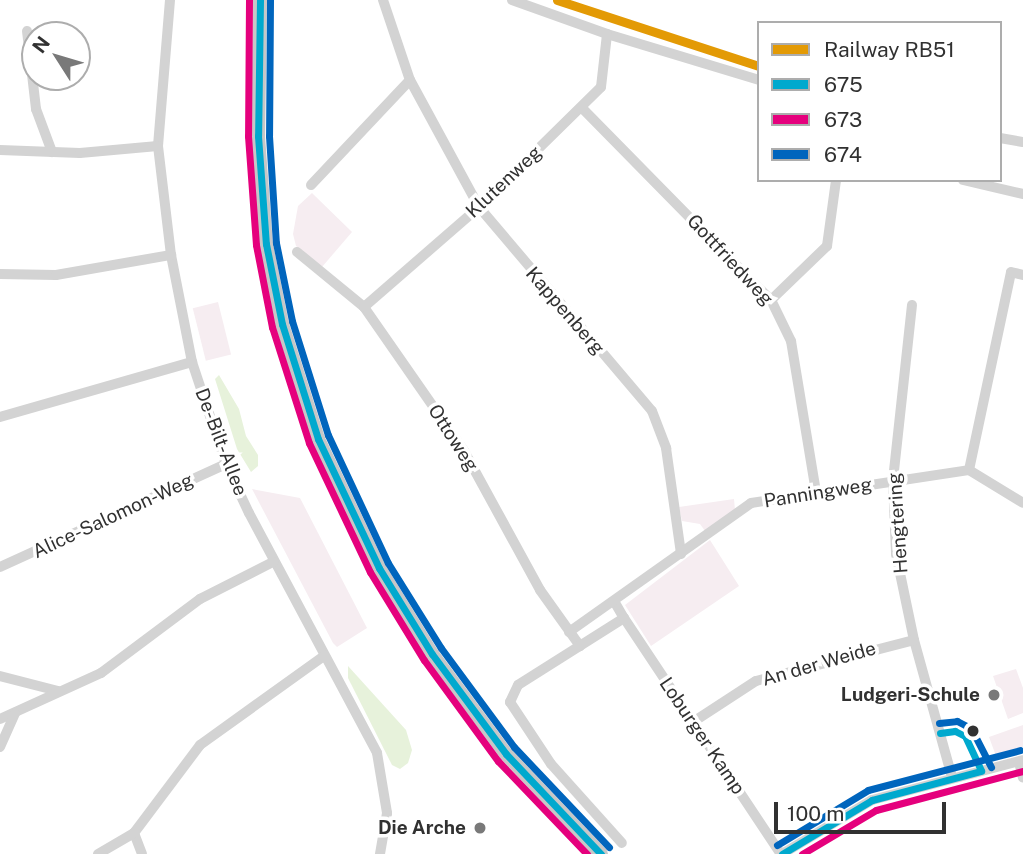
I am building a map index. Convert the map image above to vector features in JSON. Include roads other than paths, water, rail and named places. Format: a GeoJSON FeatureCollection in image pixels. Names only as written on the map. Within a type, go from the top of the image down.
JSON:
{"type":"FeatureCollection","features":[{"type":"Feature","properties":{"kind":"main road"},"geometry":{"type":"LineString","coordinates":[[260,0],[258,136],[266,244],[285,337],[318,439],[359,532],[432,654],[506,754],[601,854]]}},
{"type":"Feature","properties":{"kind":"street","name":"De-Bilt-Allee"},"geometry":{"type":"LineString","coordinates":[[170,0],[158,146],[172,255],[191,362],[226,464],[274,562],[377,753],[387,813],[380,854]]}},
{"type":"Feature","properties":{"kind":"street","name":"Kappenberg"},"geometry":{"type":"LineString","coordinates":[[383,0],[410,80],[479,207],[652,411],[666,448],[681,554]]}},
{"type":"Feature","properties":{"kind":"street"},"geometry":{"type":"LineString","coordinates":[[512,0],[607,34],[757,79]]}},
{"type":"Feature","properties":{"kind":"street","name":"Klutenweg"},"geometry":{"type":"LineString","coordinates":[[364,307],[479,207],[601,87],[607,34]]}},
{"type":"Feature","properties":{"kind":"street"},"geometry":{"type":"LineString","coordinates":[[311,185],[410,80]]}},
{"type":"Feature","properties":{"kind":"street"},"geometry":{"type":"LineString","coordinates":[[34,91],[36,109],[52,152]]}},
{"type":"Feature","properties":{"kind":"street","name":"Gottfriedweg"},"geometry":{"type":"LineString","coordinates":[[582,108],[771,300],[792,341],[816,492]]}},
{"type":"Feature","properties":{"kind":"street"},"geometry":{"type":"LineString","coordinates":[[1002,138],[1023,142]]}},
{"type":"Feature","properties":{"kind":"street"},"geometry":{"type":"LineString","coordinates":[[0,150],[52,152],[158,146]]}},
{"type":"Feature","properties":{"kind":"street"},"geometry":{"type":"LineString","coordinates":[[771,300],[827,246],[836,182]]}},
{"type":"Feature","properties":{"kind":"street"},"geometry":{"type":"LineString","coordinates":[[972,182],[1023,194]]}},
{"type":"Feature","properties":{"kind":"street","name":"Ottoweg"},"geometry":{"type":"LineString","coordinates":[[297,252],[364,307],[464,451],[540,590],[580,646]]}},
{"type":"Feature","properties":{"kind":"street"},"geometry":{"type":"LineString","coordinates":[[0,274],[56,275],[172,255]]}},
{"type":"Feature","properties":{"kind":"street"},"geometry":{"type":"LineString","coordinates":[[1023,275],[1011,272],[969,470],[1023,503]]}},
{"type":"Feature","properties":{"kind":"street","name":"Hengtering"},"geometry":{"type":"LineString","coordinates":[[912,305],[893,481],[896,554],[914,640],[952,777]]}},
{"type":"Feature","properties":{"kind":"street"},"geometry":{"type":"LineString","coordinates":[[0,417],[191,362]]}},
{"type":"Feature","properties":{"kind":"street","name":"Alice-Salomon-Weg"},"geometry":{"type":"LineString","coordinates":[[0,567],[226,464]]}},
{"type":"Feature","properties":{"kind":"street","name":"Panningweg"},"geometry":{"type":"LineString","coordinates":[[569,632],[751,503],[969,470]]}},
{"type":"Feature","properties":{"kind":"street"},"geometry":{"type":"LineString","coordinates":[[0,719],[101,673],[200,599],[274,562]]}},
{"type":"Feature","properties":{"kind":"street"},"geometry":{"type":"LineString","coordinates":[[614,601],[624,618],[518,685],[510,702],[551,764],[622,843]]}},
{"type":"Feature","properties":{"kind":"street","name":"Loburger Kamp"},"geometry":{"type":"LineString","coordinates":[[624,618],[781,854]]}},
{"type":"Feature","properties":{"kind":"street","name":"An der Weide"},"geometry":{"type":"LineString","coordinates":[[693,722],[756,681],[914,640]]}},
{"type":"Feature","properties":{"kind":"street"},"geometry":{"type":"LineString","coordinates":[[99,854],[134,833],[200,745],[324,656]]}},
{"type":"Feature","properties":{"kind":"street"},"geometry":{"type":"LineString","coordinates":[[0,676],[58,691]]}},
{"type":"Feature","properties":{"kind":"street"},"geometry":{"type":"LineString","coordinates":[[0,747],[15,713]]}},
{"type":"Feature","properties":{"kind":"street"},"geometry":{"type":"LineString","coordinates":[[781,854],[872,800],[1021,761],[1023,778]]}},
{"type":"Feature","properties":{"kind":"street"},"geometry":{"type":"LineString","coordinates":[[134,833],[142,854]]}},
{"type":"Feature","properties":{"kind":"rail line","name":"RB51"},"geometry":{"type":"LineString","coordinates":[[557,0],[757,65]]}},
{"type":"Feature","properties":{"kind":"place","name":"Ludgeri-Schule"},"geometry":{"type":"Point","coordinates":[994,695]}},
{"type":"Feature","properties":{"kind":"place","name":"Die Arche"},"geometry":{"type":"Point","coordinates":[480,828]}}]}
